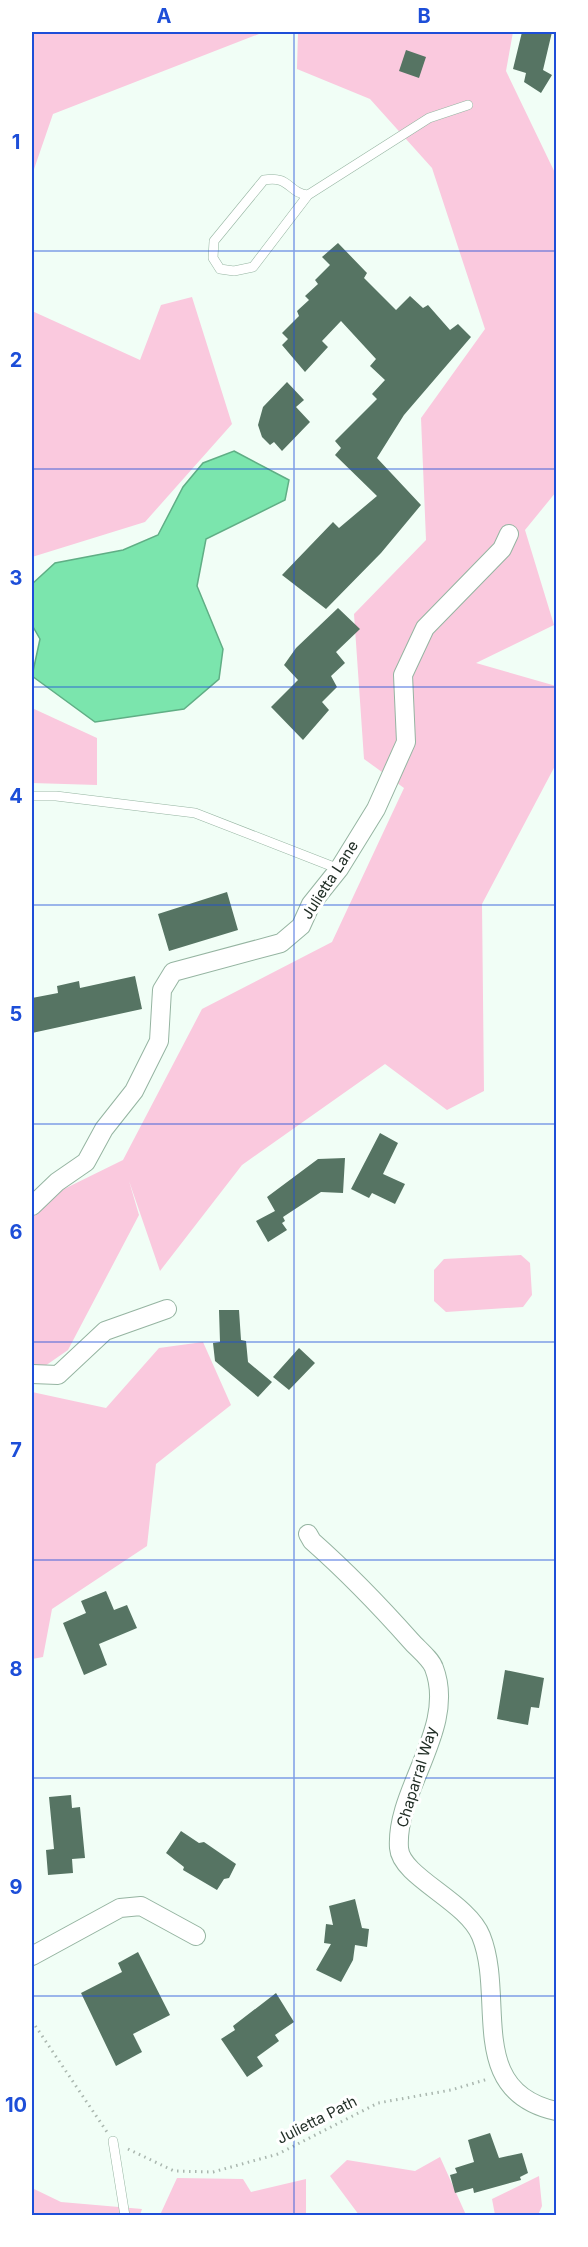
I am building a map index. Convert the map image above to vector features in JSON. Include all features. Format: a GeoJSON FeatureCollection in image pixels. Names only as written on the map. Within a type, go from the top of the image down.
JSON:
{"type":"FeatureCollection","features":[{"type":"Feature","properties":{"kind":"street","name":"Julietta Lane"},"geometry":{"type":"LineString","coordinates":[[32,1206],[57,1182],[86,1162],[104,1129],[134,1091],[159,1041],[162,990],[173,972],[281,943],[301,926],[311,904],[339,869],[376,809],[406,742],[403,675],[425,628],[502,549],[509,534]]}},
{"type":"Feature","properties":{"kind":"street"},"geometry":{"type":"LineString","coordinates":[[32,1374],[58,1375],[105,1331],[167,1309]]}},
{"type":"Feature","properties":{"kind":"street","name":"Chaparral Way"},"geometry":{"type":"LineString","coordinates":[[308,1534],[312,1541],[362,1585],[434,1667],[439,1695],[432,1733],[400,1826],[399,1851],[406,1866],[463,1910],[480,1933],[489,1959],[493,2042],[501,2075]]}},
{"type":"Feature","properties":{"kind":"street"},"geometry":{"type":"LineString","coordinates":[[32,1956],[120,1908],[141,1906],[196,1936]]}},
{"type":"Feature","properties":{"kind":"street"},"geometry":{"type":"LineString","coordinates":[[501,2075],[518,2093],[539,2107],[556,2111]]}},
{"type":"Feature","properties":{"kind":"lane"},"geometry":{"type":"LineString","coordinates":[[308,195],[301,195],[284,180],[276,178],[264,180],[214,241],[213,258],[220,269],[234,271],[253,267],[308,195],[429,118],[468,105]]}},
{"type":"Feature","properties":{"kind":"lane"},"geometry":{"type":"LineString","coordinates":[[32,796],[56,795],[195,813],[339,869]]}},
{"type":"Feature","properties":{"kind":"lane"},"geometry":{"type":"LineString","coordinates":[[113,2141],[125,2216]]}},
{"type":"Feature","properties":{"kind":"path","name":"Julietta Path"},"geometry":{"type":"LineString","coordinates":[[32,2021],[113,2141],[174,2171],[213,2172],[278,2154],[378,2103],[451,2090],[501,2075]]}},
{"type":"Feature","properties":{"kind":"shaded area"},"geometry":{"type":"Polygon","coordinates":[[[32,32],[264,32],[53,114],[32,175],[32,32]]]}},
{"type":"Feature","properties":{"kind":"shaded area"},"geometry":{"type":"Polygon","coordinates":[[[298,32],[513,32],[506,71],[556,175],[556,492],[525,530],[554,625],[476,663],[556,686],[556,764],[482,904],[484,1091],[447,1110],[385,1064],[242,1165],[160,1271],[129,1181],[139,1215],[68,1350],[32,1375],[32,1209],[62,1190],[123,1160],[202,1009],[332,942],[404,788],[364,759],[354,614],[426,540],[421,418],[485,329],[432,168],[370,99],[297,69],[298,32]]]}},
{"type":"Feature","properties":{"kind":"shaded area"},"geometry":{"type":"Polygon","coordinates":[[[192,297],[232,424],[145,522],[32,557],[32,311],[140,360],[161,305],[192,297]]]}},
{"type":"Feature","properties":{"kind":"shaded area"},"geometry":{"type":"Polygon","coordinates":[[[234,451],[289,480],[285,500],[206,539],[197,586],[223,649],[219,679],[184,709],[95,722],[32,676],[40,639],[32,625],[32,584],[55,563],[123,550],[158,535],[183,487],[203,463],[234,451]]]}},
{"type":"Feature","properties":{"kind":"shaded area"},"geometry":{"type":"Polygon","coordinates":[[[32,708],[97,738],[97,785],[32,783],[32,708]]]}},
{"type":"Feature","properties":{"kind":"shaded area"},"geometry":{"type":"Polygon","coordinates":[[[521,1255],[530,1263],[532,1295],[523,1307],[446,1312],[434,1301],[434,1270],[444,1259],[521,1255]]]}},
{"type":"Feature","properties":{"kind":"shaded area"},"geometry":{"type":"Polygon","coordinates":[[[203,1342],[231,1405],[156,1464],[147,1546],[52,1609],[43,1657],[32,1659],[32,1392],[106,1408],[159,1348],[203,1342]]]}},
{"type":"Feature","properties":{"kind":"shaded area"},"geometry":{"type":"Polygon","coordinates":[[[440,2157],[466,2215],[359,2215],[330,2176],[347,2160],[415,2171],[440,2157]]]}},
{"type":"Feature","properties":{"kind":"shaded area"},"geometry":{"type":"Polygon","coordinates":[[[539,2176],[542,2206],[538,2215],[495,2215],[492,2199],[539,2176]]]}},
{"type":"Feature","properties":{"kind":"shaded area"},"geometry":{"type":"Polygon","coordinates":[[[177,2178],[243,2179],[251,2192],[306,2179],[306,2215],[160,2215],[177,2178]]]}},
{"type":"Feature","properties":{"kind":"shaded area"},"geometry":{"type":"Polygon","coordinates":[[[32,2188],[61,2202],[142,2209],[140,2215],[32,2215],[32,2188]]]}},
{"type":"Feature","properties":{"kind":"building"},"geometry":{"type":"Polygon","coordinates":[[[522,32],[552,32],[543,70],[552,75],[541,93],[524,82],[526,73],[513,69],[522,32]]]}},
{"type":"Feature","properties":{"kind":"building"},"geometry":{"type":"Polygon","coordinates":[[[406,50],[426,57],[419,78],[399,71],[406,50]]]}},
{"type":"Feature","properties":{"kind":"building"},"geometry":{"type":"Polygon","coordinates":[[[338,243],[367,273],[364,278],[396,310],[410,296],[423,308],[428,305],[450,330],[458,324],[471,337],[404,415],[377,458],[421,505],[381,553],[326,609],[282,575],[333,522],[339,528],[377,496],[335,455],[341,448],[335,441],[377,399],[372,394],[385,380],[370,366],[376,359],[341,321],[322,341],[328,347],[305,372],[282,345],[288,339],[282,333],[299,316],[297,311],[309,300],[305,296],[318,284],[315,280],[330,265],[322,257],[338,243]]]}},
{"type":"Feature","properties":{"kind":"building"},"geometry":{"type":"Polygon","coordinates":[[[287,382],[304,400],[296,407],[310,422],[282,451],[274,442],[270,445],[262,437],[258,425],[263,407],[287,382]]]}},
{"type":"Feature","properties":{"kind":"building"},"geometry":{"type":"Polygon","coordinates":[[[338,608],[360,629],[336,652],[345,663],[331,676],[337,687],[322,702],[329,710],[303,740],[271,707],[298,680],[284,665],[296,648],[338,608]]]}},
{"type":"Feature","properties":{"kind":"building"},"geometry":{"type":"Polygon","coordinates":[[[227,892],[238,930],[169,951],[158,914],[227,892]]]}},
{"type":"Feature","properties":{"kind":"building"},"geometry":{"type":"Polygon","coordinates":[[[135,976],[142,1009],[32,1033],[32,998],[58,993],[57,986],[79,981],[80,988],[135,976]]]}},
{"type":"Feature","properties":{"kind":"building"},"geometry":{"type":"Polygon","coordinates":[[[380,1133],[398,1143],[383,1174],[405,1184],[395,1204],[372,1193],[369,1198],[351,1189],[380,1133]]]}},
{"type":"Feature","properties":{"kind":"building"},"geometry":{"type":"Polygon","coordinates":[[[345,1158],[343,1193],[321,1192],[283,1217],[285,1221],[282,1223],[287,1230],[268,1242],[256,1221],[275,1211],[267,1197],[318,1159],[345,1158]]]}},
{"type":"Feature","properties":{"kind":"building"},"geometry":{"type":"Polygon","coordinates":[[[219,1310],[239,1310],[241,1340],[246,1341],[248,1362],[272,1382],[258,1397],[215,1361],[213,1343],[220,1342],[219,1310]]]}},
{"type":"Feature","properties":{"kind":"building"},"geometry":{"type":"Polygon","coordinates":[[[299,1348],[315,1363],[289,1390],[273,1377],[299,1348]]]}},
{"type":"Feature","properties":{"kind":"building"},"geometry":{"type":"Polygon","coordinates":[[[106,1591],[114,1610],[127,1605],[137,1628],[99,1644],[107,1665],[84,1675],[63,1623],[86,1613],[81,1601],[106,1591]]]}},
{"type":"Feature","properties":{"kind":"building"},"geometry":{"type":"Polygon","coordinates":[[[505,1670],[544,1678],[539,1708],[531,1707],[528,1725],[497,1719],[505,1670]]]}},
{"type":"Feature","properties":{"kind":"building"},"geometry":{"type":"Polygon","coordinates":[[[71,1795],[72,1808],[80,1807],[85,1858],[72,1859],[73,1873],[48,1875],[46,1850],[54,1849],[49,1797],[71,1795]]]}},
{"type":"Feature","properties":{"kind":"building"},"geometry":{"type":"Polygon","coordinates":[[[181,1831],[199,1843],[204,1842],[236,1864],[229,1878],[224,1879],[217,1890],[183,1870],[184,1867],[166,1853],[181,1831]]]}},
{"type":"Feature","properties":{"kind":"building"},"geometry":{"type":"Polygon","coordinates":[[[355,1899],[362,1928],[369,1929],[367,1947],[355,1945],[353,1960],[341,1982],[316,1970],[331,1944],[324,1943],[326,1924],[333,1925],[329,1906],[355,1899]]]}},
{"type":"Feature","properties":{"kind":"building"},"geometry":{"type":"Polygon","coordinates":[[[138,1952],[170,2015],[133,2034],[142,2052],[116,2066],[81,1993],[122,1972],[118,1963],[138,1952]]]}},
{"type":"Feature","properties":{"kind":"building"},"geometry":{"type":"Polygon","coordinates":[[[276,1993],[294,2022],[275,2035],[279,2041],[257,2057],[263,2066],[247,2077],[221,2039],[235,2030],[233,2026],[276,1993]]]}},
{"type":"Feature","properties":{"kind":"building"},"geometry":{"type":"Polygon","coordinates":[[[490,2133],[499,2158],[522,2153],[528,2173],[520,2177],[521,2180],[474,2193],[473,2188],[455,2193],[450,2175],[457,2173],[455,2168],[474,2162],[468,2140],[490,2133]]]}}]}
